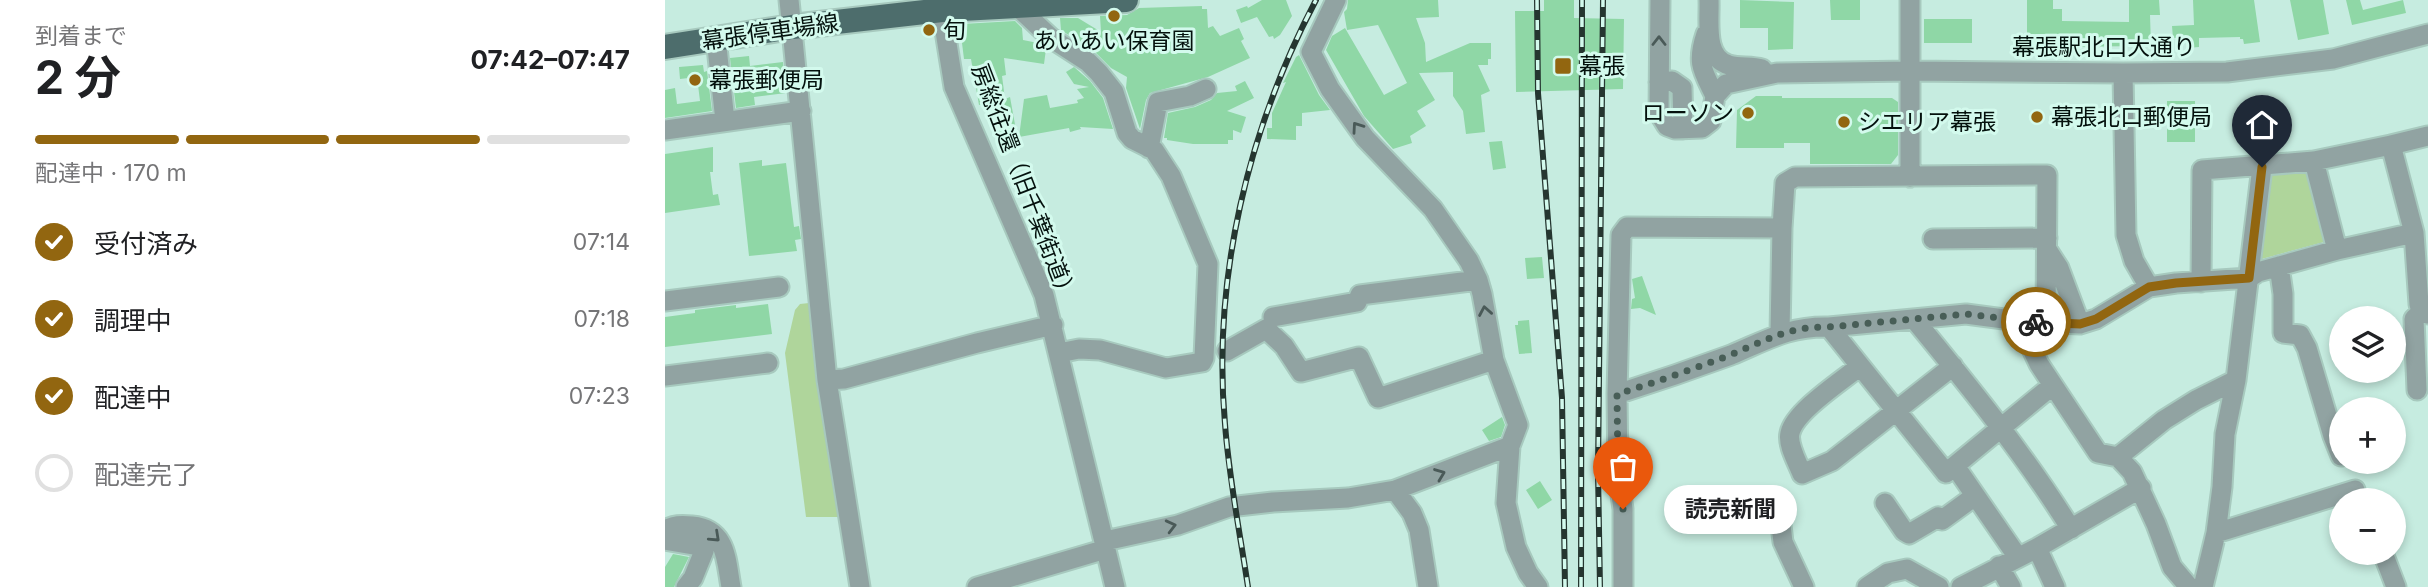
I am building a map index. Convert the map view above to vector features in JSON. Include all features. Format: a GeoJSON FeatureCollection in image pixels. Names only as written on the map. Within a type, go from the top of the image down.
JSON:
{"type":"FeatureCollection","features":[{"type":"Feature","properties":{"kind":"main road","name":"幕張停車場線"},"geometry":{"type":"LineString","coordinates":[[665,47],[941,5],[1126,0]]}},
{"type":"Feature","properties":{"kind":"street"},"geometry":{"type":"LineString","coordinates":[[789,0],[827,380],[860,587]]}},
{"type":"Feature","properties":{"kind":"street"},"geometry":{"type":"LineString","coordinates":[[1336,0],[1311,52],[1317,66],[1364,138],[1423,198],[1444,224],[1469,261],[1478,280],[1494,360],[1518,425],[1510,446],[1506,503],[1516,547],[1538,587]]}},
{"type":"Feature","properties":{"kind":"street"},"geometry":{"type":"LineString","coordinates":[[1660,0],[1660,113],[1667,126],[1695,130],[1707,125],[1711,121],[1716,96],[1725,84],[1777,73]]}},
{"type":"Feature","properties":{"kind":"street"},"geometry":{"type":"LineString","coordinates":[[1709,0],[1710,43],[1716,58],[1730,66],[1777,73]]}},
{"type":"Feature","properties":{"kind":"street"},"geometry":{"type":"LineString","coordinates":[[1910,0],[1910,177]]}},
{"type":"Feature","properties":{"kind":"street"},"geometry":{"type":"LineString","coordinates":[[1033,4],[1051,38],[1088,62],[1114,92],[1127,133],[1132,139],[1154,150],[1171,177],[1208,264],[1205,358],[1202,362],[1166,368],[1100,350],[1079,349],[1059,353]]}},
{"type":"Feature","properties":{"kind":"street","name":"房総往還（旧千葉街道）"},"geometry":{"type":"LineString","coordinates":[[941,5],[954,87],[1044,295],[1053,325],[1115,587]]}},
{"type":"Feature","properties":{"kind":"street"},"geometry":{"type":"LineString","coordinates":[[1710,23],[1701,52],[1704,75],[1716,96]]}},
{"type":"Feature","properties":{"kind":"street","name":"幕張駅北口大通り"},"geometry":{"type":"LineString","coordinates":[[1777,73],[2227,72],[2333,59],[2428,34]]}},
{"type":"Feature","properties":{"kind":"street"},"geometry":{"type":"LineString","coordinates":[[716,38],[725,121]]}},
{"type":"Feature","properties":{"kind":"street"},"geometry":{"type":"LineString","coordinates":[[2123,73],[2132,149],[2126,239],[2134,261],[2149,287]]}},
{"type":"Feature","properties":{"kind":"street"},"geometry":{"type":"LineString","coordinates":[[1149,148],[1158,102],[1190,96],[1206,89]]}},
{"type":"Feature","properties":{"kind":"street"},"geometry":{"type":"LineString","coordinates":[[665,130],[801,111]]}},
{"type":"Feature","properties":{"kind":"street"},"geometry":{"type":"LineString","coordinates":[[2201,282],[2202,170],[2313,161],[2428,136]]}},
{"type":"Feature","properties":{"kind":"street"},"geometry":{"type":"LineString","coordinates":[[2391,145],[2414,233],[2425,313],[2414,319],[2417,390]]}},
{"type":"Feature","properties":{"kind":"street"},"geometry":{"type":"LineString","coordinates":[[2313,161],[2337,250]]}},
{"type":"Feature","properties":{"kind":"street"},"geometry":{"type":"LineString","coordinates":[[2203,587],[2216,533],[2225,433],[2236,380],[2262,167]]}},
{"type":"Feature","properties":{"kind":"street"},"geometry":{"type":"LineString","coordinates":[[1780,333],[1785,183],[1792,177],[2047,175],[2046,322]]}},
{"type":"Feature","properties":{"kind":"street"},"geometry":{"type":"LineString","coordinates":[[1623,587],[1623,509],[1618,473],[1617,394],[1621,234],[1627,227],[1782,228]]}},
{"type":"Feature","properties":{"kind":"street"},"geometry":{"type":"LineString","coordinates":[[1617,394],[1677,375],[1780,333],[1807,327],[1966,314],[2019,321],[2080,324],[2096,319],[2149,287],[2249,278],[2258,272],[2337,250],[2414,233]]}},
{"type":"Feature","properties":{"kind":"street"},"geometry":{"type":"LineString","coordinates":[[1933,239],[2047,244]]}},
{"type":"Feature","properties":{"kind":"street"},"geometry":{"type":"LineString","coordinates":[[2047,244],[2080,324]]}},
{"type":"Feature","properties":{"kind":"street"},"geometry":{"type":"LineString","coordinates":[[2279,266],[2283,294],[2283,333],[2300,335],[2308,348],[2329,422]]}},
{"type":"Feature","properties":{"kind":"street"},"geometry":{"type":"LineString","coordinates":[[1273,317],[1357,302],[1360,295],[1478,280]]}},
{"type":"Feature","properties":{"kind":"street"},"geometry":{"type":"LineString","coordinates":[[665,301],[779,287]]}},
{"type":"Feature","properties":{"kind":"street"},"geometry":{"type":"LineString","coordinates":[[1914,319],[2048,492],[2071,529]]}},
{"type":"Feature","properties":{"kind":"street"},"geometry":{"type":"LineString","coordinates":[[2019,321],[2039,364],[2098,453],[2118,457],[2132,472],[2172,567],[2189,587]]}},
{"type":"Feature","properties":{"kind":"street"},"geometry":{"type":"LineString","coordinates":[[827,380],[844,379],[1053,325]]}},
{"type":"Feature","properties":{"kind":"street"},"geometry":{"type":"LineString","coordinates":[[1829,327],[1946,473],[2053,385]]}},
{"type":"Feature","properties":{"kind":"street"},"geometry":{"type":"LineString","coordinates":[[1227,351],[1266,329],[1284,346],[1301,372],[1359,357],[1378,398],[1494,360]]}},
{"type":"Feature","properties":{"kind":"street"},"geometry":{"type":"LineString","coordinates":[[665,376],[768,363]]}},
{"type":"Feature","properties":{"kind":"street"},"geometry":{"type":"LineString","coordinates":[[1860,366],[1798,417],[1790,432],[1790,440],[1805,481],[1952,366]]}},
{"type":"Feature","properties":{"kind":"street"},"geometry":{"type":"LineString","coordinates":[[2118,457],[2164,420],[2236,380]]}},
{"type":"Feature","properties":{"kind":"street"},"geometry":{"type":"LineString","coordinates":[[977,587],[1229,507],[1349,498],[1395,490],[1510,446]]}},
{"type":"Feature","properties":{"kind":"street"},"geometry":{"type":"LineString","coordinates":[[1955,466],[2017,556]]}},
{"type":"Feature","properties":{"kind":"street"},"geometry":{"type":"LineString","coordinates":[[1961,587],[2037,548],[2141,488]]}},
{"type":"Feature","properties":{"kind":"street"},"geometry":{"type":"LineString","coordinates":[[1395,490],[1412,513],[1419,530],[1428,587]]}},
{"type":"Feature","properties":{"kind":"street"},"geometry":{"type":"LineString","coordinates":[[1885,503],[1904,531],[1909,534],[1938,517],[1943,520],[1975,496]]}},
{"type":"Feature","properties":{"kind":"street"},"geometry":{"type":"LineString","coordinates":[[2216,533],[2329,503]]}},
{"type":"Feature","properties":{"kind":"street"},"geometry":{"type":"LineString","coordinates":[[1780,517],[1783,542],[1804,587]]}},
{"type":"Feature","properties":{"kind":"street"},"geometry":{"type":"LineString","coordinates":[[665,530],[676,525],[703,527],[711,532],[724,545],[731,587]]}},
{"type":"Feature","properties":{"kind":"street"},"geometry":{"type":"LineString","coordinates":[[665,540],[699,546],[703,551],[693,578],[686,587]]}},
{"type":"Feature","properties":{"kind":"street"},"geometry":{"type":"LineString","coordinates":[[2037,548],[2055,587]]}},
{"type":"Feature","properties":{"kind":"street"},"geometry":{"type":"LineString","coordinates":[[2388,565],[2396,587]]}},
{"type":"Feature","properties":{"kind":"street"},"geometry":{"type":"LineString","coordinates":[[1999,566],[2011,587]]}},
{"type":"Feature","properties":{"kind":"street"},"geometry":{"type":"LineString","coordinates":[[1867,587],[1888,573],[1907,569],[1939,587]]}},
{"type":"Feature","properties":{"kind":"green space"},"geometry":{"type":"Polygon","coordinates":[[[2309,170],[2327,238],[2324,242],[2258,260],[2269,172],[2309,170]]]}},
{"type":"Feature","properties":{"kind":"green space"},"geometry":{"type":"Polygon","coordinates":[[[809,303],[839,517],[806,517],[785,353],[795,310],[800,304],[809,303]]]}},
{"type":"Feature","properties":{"kind":"building"},"geometry":{"type":"Polygon","coordinates":[[[1262,0],[1286,0],[1292,16],[1280,35],[1274,39],[1273,36],[1269,37],[1257,17],[1241,23],[1236,10],[1247,6],[1248,8],[1262,0]]]}},
{"type":"Feature","properties":{"kind":"building"},"geometry":{"type":"Polygon","coordinates":[[[1348,0],[1438,0],[1439,17],[1416,18],[1425,43],[1426,62],[1470,43],[1491,43],[1491,59],[1488,59],[1488,65],[1478,65],[1490,91],[1481,95],[1485,132],[1466,134],[1463,111],[1453,96],[1453,72],[1419,73],[1435,100],[1417,111],[1426,126],[1410,136],[1412,143],[1393,149],[1364,116],[1326,50],[1332,36],[1345,28],[1384,95],[1407,83],[1378,25],[1347,30],[1344,12],[1348,0]]]}},
{"type":"Feature","properties":{"kind":"building"},"geometry":{"type":"Polygon","coordinates":[[[1544,0],[1574,0],[1574,18],[1624,19],[1623,89],[1516,92],[1515,11],[1544,11],[1544,0]]]}},
{"type":"Feature","properties":{"kind":"building"},"geometry":{"type":"Polygon","coordinates":[[[1740,0],[1794,2],[1793,49],[1768,50],[1768,28],[1740,28],[1740,0]]]}},
{"type":"Feature","properties":{"kind":"building"},"geometry":{"type":"Polygon","coordinates":[[[1830,0],[1860,0],[1860,20],[1831,20],[1830,0]]]}},
{"type":"Feature","properties":{"kind":"building"},"geometry":{"type":"Polygon","coordinates":[[[2027,0],[2053,0],[2053,9],[2062,9],[2062,21],[2129,22],[2129,0],[2159,0],[2160,15],[2150,15],[2151,46],[2037,47],[2027,36],[2027,0]]]}},
{"type":"Feature","properties":{"kind":"building"},"geometry":{"type":"Polygon","coordinates":[[[2193,0],[2254,0],[2260,42],[2244,44],[2240,37],[2199,38],[2199,47],[2187,48],[2187,38],[2173,38],[2172,26],[2194,25],[2193,0]]]}},
{"type":"Feature","properties":{"kind":"building"},"geometry":{"type":"Polygon","coordinates":[[[2290,0],[2323,0],[2329,34],[2298,40],[2290,0]]]}},
{"type":"Feature","properties":{"kind":"building"},"geometry":{"type":"Polygon","coordinates":[[[2346,0],[2360,0],[2363,10],[2403,0],[2406,13],[2352,25],[2346,0]]]}},
{"type":"Feature","properties":{"kind":"building"},"geometry":{"type":"Polygon","coordinates":[[[1202,6],[1202,9],[1207,9],[1208,28],[1213,26],[1220,36],[1239,28],[1244,39],[1241,41],[1250,58],[1208,77],[1150,93],[1140,129],[1126,88],[1127,77],[1061,30],[1060,18],[1078,18],[1101,32],[1100,16],[1127,15],[1139,8],[1202,6]]]}},
{"type":"Feature","properties":{"kind":"building"},"geometry":{"type":"Polygon","coordinates":[[[1924,19],[1972,19],[1972,43],[1924,43],[1924,19]]]}},
{"type":"Feature","properties":{"kind":"building"},"geometry":{"type":"Polygon","coordinates":[[[1015,21],[1022,28],[1023,40],[1038,43],[1046,49],[1044,64],[1004,58],[1006,75],[1002,76],[1005,99],[1010,97],[1016,130],[992,133],[986,103],[979,105],[971,59],[964,59],[960,27],[962,24],[1015,21]]]}},
{"type":"Feature","properties":{"kind":"building"},"geometry":{"type":"Polygon","coordinates":[[[1299,55],[1319,95],[1330,110],[1302,113],[1302,126],[1296,126],[1296,140],[1267,139],[1267,128],[1272,128],[1272,113],[1286,82],[1283,83],[1299,55]]]}},
{"type":"Feature","properties":{"kind":"building"},"geometry":{"type":"Polygon","coordinates":[[[749,56],[750,66],[783,62],[786,93],[754,97],[755,105],[736,108],[730,58],[749,56]]]}},
{"type":"Feature","properties":{"kind":"building"},"geometry":{"type":"Polygon","coordinates":[[[703,65],[704,72],[707,71],[712,111],[665,118],[665,90],[675,88],[677,104],[700,101],[697,77],[680,79],[679,67],[703,65]]]}},
{"type":"Feature","properties":{"kind":"building"},"geometry":{"type":"Polygon","coordinates":[[[1074,67],[1090,81],[1103,98],[1113,129],[1080,127],[1081,129],[1070,132],[1069,128],[1019,137],[1024,99],[1047,95],[1050,108],[1078,103],[1077,100],[1084,98],[1077,89],[1089,87],[1074,84],[1066,72],[1074,67]]]}},
{"type":"Feature","properties":{"kind":"building"},"geometry":{"type":"Polygon","coordinates":[[[1245,81],[1254,98],[1227,111],[1246,117],[1241,133],[1233,130],[1233,140],[1228,140],[1228,144],[1193,144],[1164,138],[1168,113],[1195,107],[1211,100],[1217,93],[1237,91],[1235,86],[1245,81]]]}},
{"type":"Feature","properties":{"kind":"building","name":"シエリア幕張"},"geometry":{"type":"Polygon","coordinates":[[[1756,96],[1892,98],[1898,102],[1898,155],[1891,164],[1810,164],[1810,143],[1784,143],[1784,148],[1736,148],[1737,110],[1756,96]]]}},
{"type":"Feature","properties":{"kind":"building"},"geometry":{"type":"Polygon","coordinates":[[[2167,101],[2195,101],[2195,142],[2167,142],[2167,101]]]}},
{"type":"Feature","properties":{"kind":"building"},"geometry":{"type":"Polygon","coordinates":[[[1502,141],[1506,168],[1493,170],[1489,142],[1502,141]]]}},
{"type":"Feature","properties":{"kind":"building"},"geometry":{"type":"Polygon","coordinates":[[[713,147],[713,172],[710,172],[713,195],[718,194],[720,205],[665,213],[665,154],[713,147]]]}},
{"type":"Feature","properties":{"kind":"building"},"geometry":{"type":"Polygon","coordinates":[[[762,160],[762,166],[786,163],[794,227],[799,226],[801,239],[795,240],[797,251],[749,256],[739,163],[762,160]]]}},
{"type":"Feature","properties":{"kind":"building"},"geometry":{"type":"Polygon","coordinates":[[[1542,257],[1544,278],[1527,279],[1525,258],[1542,257]]]}},
{"type":"Feature","properties":{"kind":"building"},"geometry":{"type":"Polygon","coordinates":[[[1642,276],[1656,315],[1640,308],[1631,309],[1632,299],[1635,298],[1632,279],[1642,276]]]}},
{"type":"Feature","properties":{"kind":"building"},"geometry":{"type":"Polygon","coordinates":[[[768,304],[772,334],[665,347],[665,317],[695,313],[695,310],[768,304]]]}},
{"type":"Feature","properties":{"kind":"building"},"geometry":{"type":"Polygon","coordinates":[[[1529,320],[1532,353],[1519,354],[1515,325],[1518,325],[1518,321],[1529,320]]]}},
{"type":"Feature","properties":{"kind":"building"},"geometry":{"type":"Polygon","coordinates":[[[1502,417],[1505,425],[1501,437],[1489,441],[1482,430],[1502,417]]]}},
{"type":"Feature","properties":{"kind":"building"},"geometry":{"type":"Polygon","coordinates":[[[1540,481],[1552,500],[1538,509],[1526,490],[1540,481]]]}},
{"type":"Feature","properties":{"kind":"building"},"geometry":{"type":"Polygon","coordinates":[[[673,554],[689,557],[674,587],[665,587],[665,567],[673,554]]]}},
{"type":"Feature","properties":{"kind":"railway"},"geometry":{"type":"LineString","coordinates":[[1248,587],[1225,424],[1222,369],[1230,260],[1240,206],[1271,100],[1316,0]]}},
{"type":"Feature","properties":{"kind":"railway"},"geometry":{"type":"LineString","coordinates":[[1537,0],[1538,93],[1562,398],[1565,587]]}},
{"type":"Feature","properties":{"kind":"railway"},"geometry":{"type":"LineString","coordinates":[[1581,587],[1582,0]]}},
{"type":"Feature","properties":{"kind":"railway"},"geometry":{"type":"LineString","coordinates":[[1600,587],[1598,472],[1603,0]]}},
{"type":"Feature","properties":{"kind":"way so far"},"geometry":{"type":"LineString","coordinates":[[1623,509],[1618,473],[1617,394],[1688,371],[1780,333],[1807,327],[1966,314],[2036,322]]}},
{"type":"Feature","properties":{"kind":"place","name":"あいあい保育園"},"geometry":{"type":"Point","coordinates":[1114,16]}},
{"type":"Feature","properties":{"kind":"place","name":"旬"},"geometry":{"type":"Point","coordinates":[929,30]}},
{"type":"Feature","properties":{"kind":"place","name":"幕張"},"geometry":{"type":"Point","coordinates":[1563,66]}},
{"type":"Feature","properties":{"kind":"place","name":"幕張郵便局"},"geometry":{"type":"Point","coordinates":[695,80]}},
{"type":"Feature","properties":{"kind":"place","name":"ローソン"},"geometry":{"type":"Point","coordinates":[1748,113]}},
{"type":"Feature","properties":{"kind":"place","name":"幕張北口郵便局"},"geometry":{"type":"Point","coordinates":[2037,117]}},
{"type":"Feature","properties":{"kind":"place","name":"シエリア幕張"},"geometry":{"type":"Point","coordinates":[1844,122]}},
{"type":"Feature","properties":{"kind":"place","name":"読売新聞"},"geometry":{"type":"Point","coordinates":[1623,509]}},
{"type":"Feature","properties":{"kind":"route"},"geometry":{"type":"LineString","coordinates":[[2036,322],[2080,324],[2096,319],[2149,287],[2249,278],[2262,167]]}}]}
